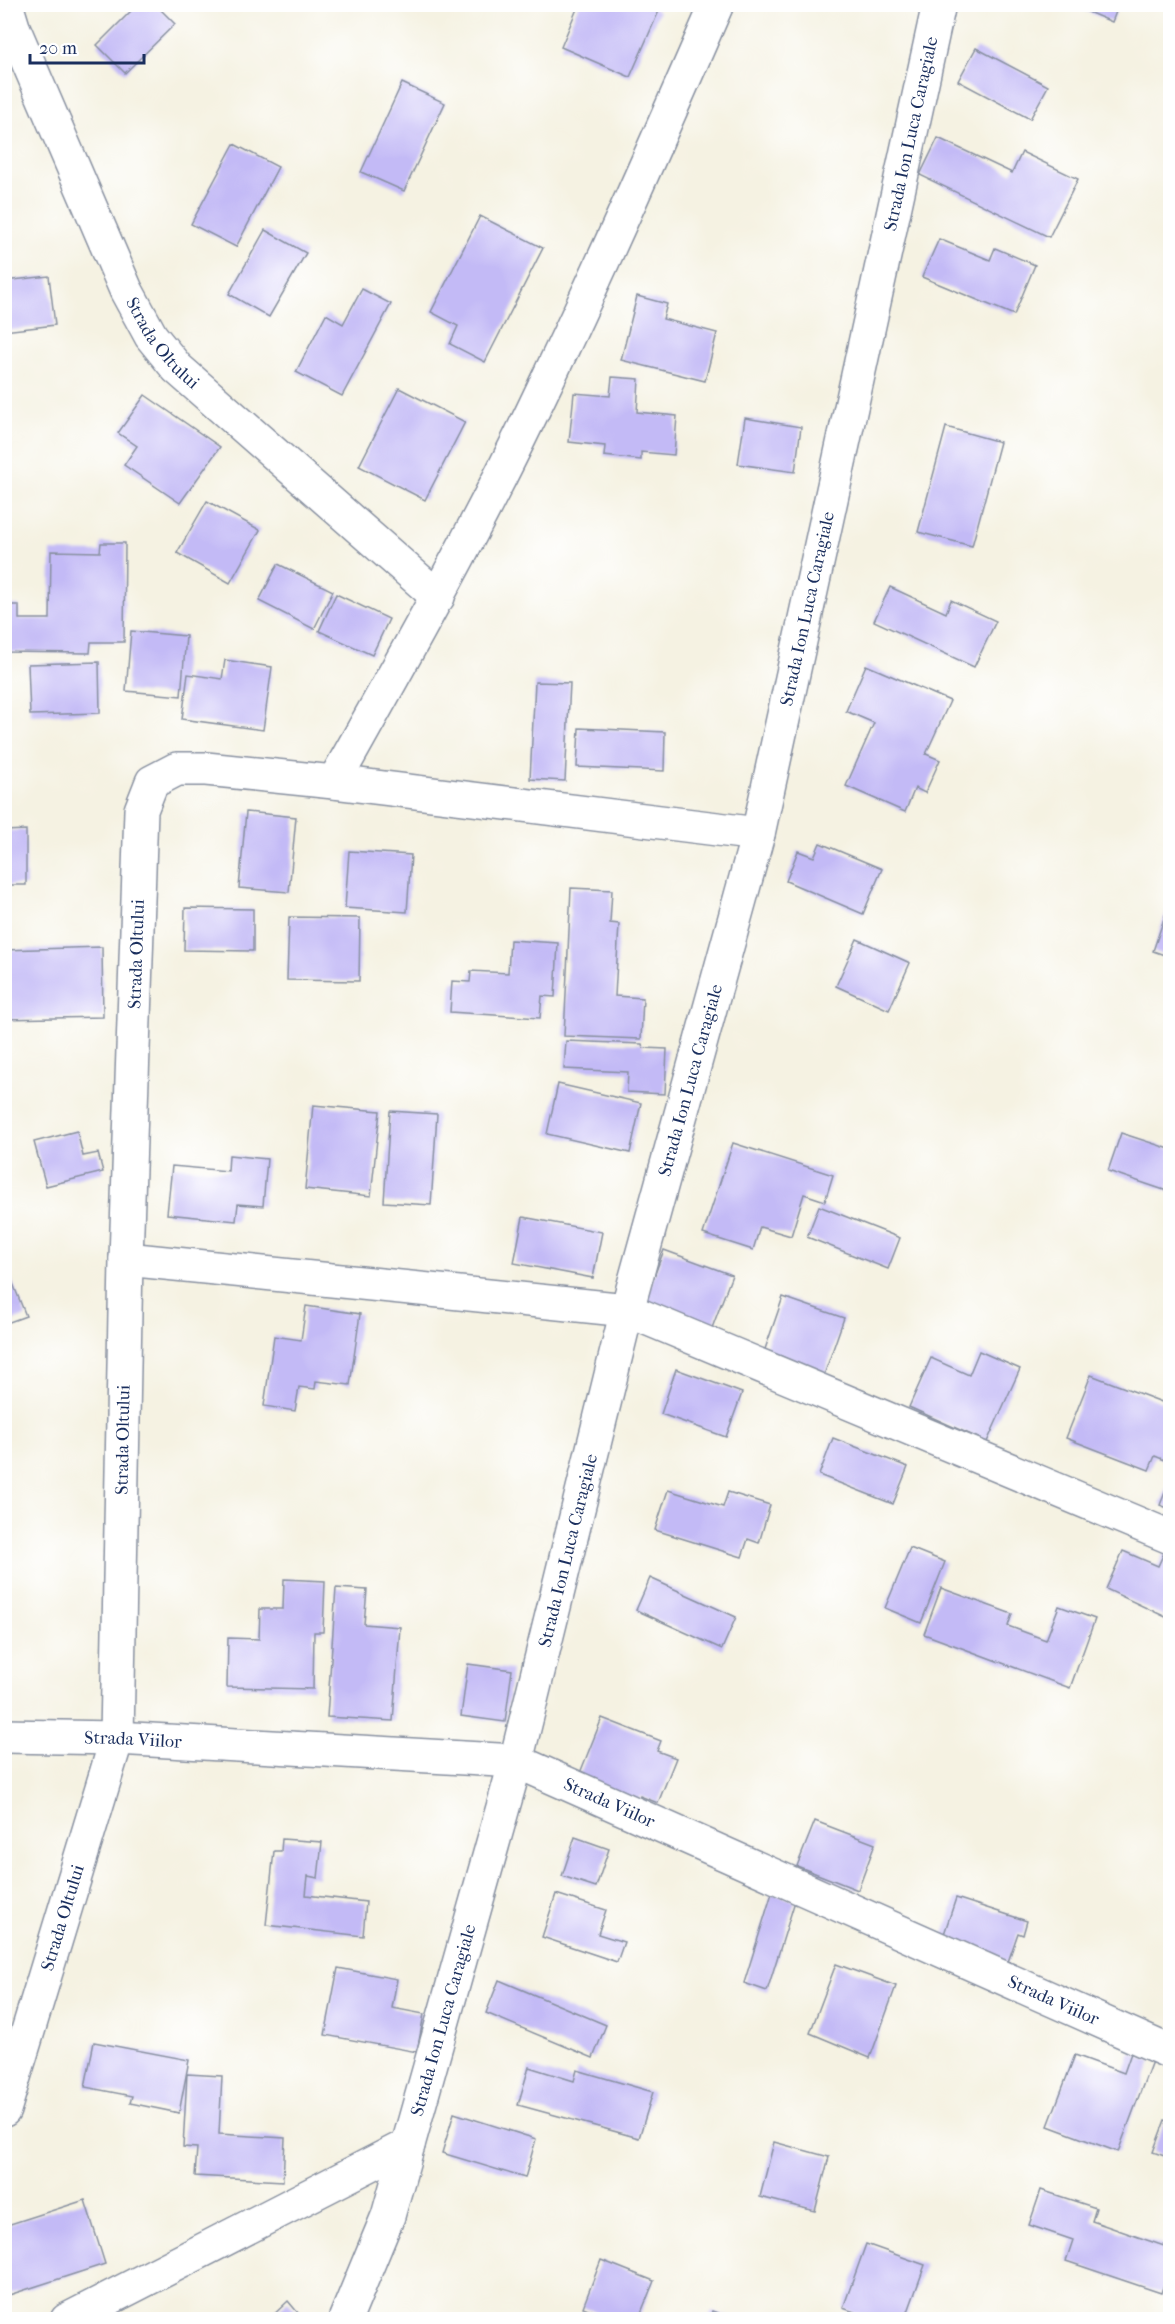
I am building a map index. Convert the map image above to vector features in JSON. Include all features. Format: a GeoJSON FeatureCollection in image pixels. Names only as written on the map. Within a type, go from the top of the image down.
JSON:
{"type":"FeatureCollection","features":[{"type":"Feature","properties":{"kind":"street","name":"Strada Oltului"},"geometry":{"type":"LineString","coordinates":[[6,4],[18,38],[126,290],[151,336],[177,368],[438,597]]}},
{"type":"Feature","properties":{"kind":"street"},"geometry":{"type":"LineString","coordinates":[[717,4],[649,160],[545,387],[438,597],[334,782],[758,834]]}},
{"type":"Feature","properties":{"kind":"street","name":"Strada Ion Luca Caragiale"},"geometry":{"type":"LineString","coordinates":[[345,2319],[388,2216],[516,1761],[627,1310],[758,834],[939,4]]}},
{"type":"Feature","properties":{"kind":"street","name":"Strada Oltului"},"geometry":{"type":"LineString","coordinates":[[4,2110],[117,1738],[126,1259],[141,810],[152,782],[177,768],[334,782]]}},
{"type":"Feature","properties":{"kind":"street"},"geometry":{"type":"LineString","coordinates":[[126,1259],[627,1310],[1170,1537]]}},
{"type":"Feature","properties":{"kind":"street","name":"Strada Viilor"},"geometry":{"type":"LineString","coordinates":[[4,1736],[117,1738],[516,1761],[1170,2052]]}},
{"type":"Feature","properties":{"kind":"street"},"geometry":{"type":"LineString","coordinates":[[67,2319],[408,2145]]}},
{"type":"Feature","properties":{"kind":"building"},"geometry":{"type":"Polygon","coordinates":[[[138,4],[155,4],[175,24],[125,73],[97,45],[138,4]]]}},
{"type":"Feature","properties":{"kind":"building"},"geometry":{"type":"Polygon","coordinates":[[[579,4],[643,4],[659,11],[630,77],[561,47],[579,4]]]}},
{"type":"Feature","properties":{"kind":"building"},"geometry":{"type":"Polygon","coordinates":[[[1069,4],[1119,4],[1112,22],[1069,4]]]}},
{"type":"Feature","properties":{"kind":"building"},"geometry":{"type":"Polygon","coordinates":[[[976,48],[1048,86],[1030,119],[958,81],[976,48]]]}},
{"type":"Feature","properties":{"kind":"building"},"geometry":{"type":"Polygon","coordinates":[[[402,83],[445,103],[404,191],[361,172],[402,83]]]}},
{"type":"Feature","properties":{"kind":"building"},"geometry":{"type":"Polygon","coordinates":[[[938,138],[1012,173],[1022,152],[1078,179],[1049,237],[920,175],[938,138]]]}},
{"type":"Feature","properties":{"kind":"building"},"geometry":{"type":"Polygon","coordinates":[[[234,144],[278,167],[236,247],[191,224],[234,144]]]}},
{"type":"Feature","properties":{"kind":"building"},"geometry":{"type":"Polygon","coordinates":[[[4,172],[9,203],[4,204],[4,172]]]}},
{"type":"Feature","properties":{"kind":"building"},"geometry":{"type":"Polygon","coordinates":[[[480,216],[543,248],[485,362],[450,344],[458,326],[431,312],[480,216]]]}},
{"type":"Feature","properties":{"kind":"building"},"geometry":{"type":"Polygon","coordinates":[[[265,230],[306,253],[269,317],[229,294],[265,230]]]}},
{"type":"Feature","properties":{"kind":"building"},"geometry":{"type":"Polygon","coordinates":[[[939,239],[990,260],[995,248],[1035,265],[1014,315],[922,277],[939,239]]]}},
{"type":"Feature","properties":{"kind":"building"},"geometry":{"type":"Polygon","coordinates":[[[49,276],[55,325],[4,331],[4,281],[49,276]]]}},
{"type":"Feature","properties":{"kind":"building"},"geometry":{"type":"Polygon","coordinates":[[[362,289],[391,304],[342,396],[296,372],[326,314],[343,324],[362,289]]]}},
{"type":"Feature","properties":{"kind":"building"},"geometry":{"type":"Polygon","coordinates":[[[637,296],[667,304],[663,319],[717,333],[705,381],[621,360],[637,296]]]}},
{"type":"Feature","properties":{"kind":"building"},"geometry":{"type":"Polygon","coordinates":[[[612,377],[639,379],[637,412],[677,416],[674,455],[641,452],[641,460],[604,456],[605,446],[569,442],[574,393],[610,396],[612,377]]]}},
{"type":"Feature","properties":{"kind":"building"},"geometry":{"type":"Polygon","coordinates":[[[399,388],[465,422],[425,500],[359,466],[399,388]]]}},
{"type":"Feature","properties":{"kind":"building"},"geometry":{"type":"Polygon","coordinates":[[[145,395],[220,447],[180,503],[124,465],[137,446],[118,433],[145,395]]]}},
{"type":"Feature","properties":{"kind":"building"},"geometry":{"type":"Polygon","coordinates":[[[745,418],[801,427],[795,472],[738,464],[745,418]]]}},
{"type":"Feature","properties":{"kind":"building"},"geometry":{"type":"Polygon","coordinates":[[[946,427],[1000,442],[972,546],[918,532],[946,427]]]}},
{"type":"Feature","properties":{"kind":"building"},"geometry":{"type":"Polygon","coordinates":[[[207,501],[260,530],[230,583],[177,553],[207,501]]]}},
{"type":"Feature","properties":{"kind":"building"},"geometry":{"type":"Polygon","coordinates":[[[101,543],[125,543],[124,642],[91,642],[90,653],[4,652],[4,605],[19,605],[19,619],[50,619],[51,551],[100,552],[101,543]]]}},
{"type":"Feature","properties":{"kind":"building"},"geometry":{"type":"Polygon","coordinates":[[[278,564],[333,591],[314,629],[259,601],[278,564]]]}},
{"type":"Feature","properties":{"kind":"building"},"geometry":{"type":"Polygon","coordinates":[[[890,587],[946,613],[951,600],[996,621],[974,667],[874,621],[890,587]]]}},
{"type":"Feature","properties":{"kind":"building"},"geometry":{"type":"Polygon","coordinates":[[[336,594],[389,619],[372,655],[319,631],[336,594]]]}},
{"type":"Feature","properties":{"kind":"building"},"geometry":{"type":"Polygon","coordinates":[[[131,631],[186,636],[181,696],[126,691],[131,631]]]}},
{"type":"Feature","properties":{"kind":"building"},"geometry":{"type":"Polygon","coordinates":[[[225,660],[272,667],[263,730],[182,719],[188,674],[222,679],[225,660]]]}},
{"type":"Feature","properties":{"kind":"building"},"geometry":{"type":"Polygon","coordinates":[[[99,662],[100,713],[30,715],[28,664],[99,662]]]}},
{"type":"Feature","properties":{"kind":"building"},"geometry":{"type":"Polygon","coordinates":[[[866,665],[950,701],[926,754],[940,760],[925,793],[915,788],[905,812],[846,786],[874,723],[846,711],[866,665]]]}},
{"type":"Feature","properties":{"kind":"building"},"geometry":{"type":"Polygon","coordinates":[[[535,682],[570,683],[565,781],[530,779],[535,682]]]}},
{"type":"Feature","properties":{"kind":"building"},"geometry":{"type":"Polygon","coordinates":[[[579,728],[665,732],[664,771],[577,767],[579,728]]]}},
{"type":"Feature","properties":{"kind":"building"},"geometry":{"type":"Polygon","coordinates":[[[246,812],[296,817],[289,892],[239,888],[246,812]]]}},
{"type":"Feature","properties":{"kind":"building"},"geometry":{"type":"Polygon","coordinates":[[[26,830],[26,885],[4,885],[4,831],[26,830]]]}},
{"type":"Feature","properties":{"kind":"building"},"geometry":{"type":"Polygon","coordinates":[[[820,843],[882,869],[863,914],[786,881],[798,851],[814,857],[820,843]]]}},
{"type":"Feature","properties":{"kind":"building"},"geometry":{"type":"Polygon","coordinates":[[[349,851],[411,855],[407,912],[345,908],[349,851]]]}},
{"type":"Feature","properties":{"kind":"building"},"geometry":{"type":"Polygon","coordinates":[[[571,888],[612,890],[610,923],[619,924],[615,996],[643,998],[641,1039],[564,1036],[571,888]]]}},
{"type":"Feature","properties":{"kind":"building"},"geometry":{"type":"Polygon","coordinates":[[[1170,901],[1170,957],[1153,951],[1170,901]]]}},
{"type":"Feature","properties":{"kind":"building"},"geometry":{"type":"Polygon","coordinates":[[[185,908],[253,909],[253,951],[184,950],[185,908]]]}},
{"type":"Feature","properties":{"kind":"building"},"geometry":{"type":"Polygon","coordinates":[[[289,917],[360,918],[359,981],[287,980],[289,917]]]}},
{"type":"Feature","properties":{"kind":"building"},"geometry":{"type":"Polygon","coordinates":[[[857,939],[910,963],[889,1010],[836,986],[857,939]]]}},
{"type":"Feature","properties":{"kind":"building"},"geometry":{"type":"Polygon","coordinates":[[[510,940],[558,943],[555,997],[542,996],[540,1018],[450,1012],[452,981],[470,982],[471,971],[508,973],[510,940]]]}},
{"type":"Feature","properties":{"kind":"building"},"geometry":{"type":"Polygon","coordinates":[[[102,947],[103,1017],[4,1019],[4,950],[102,947]]]}},
{"type":"Feature","properties":{"kind":"building"},"geometry":{"type":"Polygon","coordinates":[[[566,1041],[642,1044],[643,1048],[667,1049],[665,1094],[627,1092],[628,1072],[564,1069],[566,1041]]]}},
{"type":"Feature","properties":{"kind":"building"},"geometry":{"type":"Polygon","coordinates":[[[558,1084],[641,1103],[630,1153],[547,1134],[558,1084]]]}},
{"type":"Feature","properties":{"kind":"building"},"geometry":{"type":"Polygon","coordinates":[[[313,1105],[380,1111],[371,1196],[305,1189],[313,1105]]]}},
{"type":"Feature","properties":{"kind":"building"},"geometry":{"type":"Polygon","coordinates":[[[390,1111],[437,1114],[431,1205],[384,1202],[390,1111]]]}},
{"type":"Feature","properties":{"kind":"building"},"geometry":{"type":"Polygon","coordinates":[[[77,1131],[83,1156],[98,1153],[103,1172],[46,1186],[34,1142],[77,1131]]]}},
{"type":"Feature","properties":{"kind":"building"},"geometry":{"type":"Polygon","coordinates":[[[1121,1133],[1170,1149],[1170,1180],[1167,1191],[1108,1171],[1121,1133]]]}},
{"type":"Feature","properties":{"kind":"building"},"geometry":{"type":"Polygon","coordinates":[[[733,1143],[833,1175],[825,1201],[804,1194],[791,1236],[760,1227],[753,1250],[703,1234],[733,1143]]]}},
{"type":"Feature","properties":{"kind":"building"},"geometry":{"type":"Polygon","coordinates":[[[229,1155],[267,1159],[263,1206],[238,1204],[236,1221],[167,1214],[172,1166],[228,1171],[229,1155]]]}},
{"type":"Feature","properties":{"kind":"building"},"geometry":{"type":"Polygon","coordinates":[[[819,1206],[900,1238],[888,1269],[807,1237],[819,1206]]]}},
{"type":"Feature","properties":{"kind":"building"},"geometry":{"type":"Polygon","coordinates":[[[523,1217],[602,1232],[593,1278],[514,1263],[523,1217]]]}},
{"type":"Feature","properties":{"kind":"building"},"geometry":{"type":"Polygon","coordinates":[[[664,1250],[732,1275],[712,1328],[644,1303],[664,1250]]]}},
{"type":"Feature","properties":{"kind":"building"},"geometry":{"type":"Polygon","coordinates":[[[4,1261],[26,1316],[4,1324],[4,1261]]]}},
{"type":"Feature","properties":{"kind":"building"},"geometry":{"type":"Polygon","coordinates":[[[783,1297],[844,1318],[824,1375],[763,1355],[783,1297]]]}},
{"type":"Feature","properties":{"kind":"building"},"geometry":{"type":"Polygon","coordinates":[[[306,1306],[360,1314],[350,1385],[316,1381],[315,1389],[299,1387],[295,1411],[264,1406],[274,1336],[301,1340],[306,1306]]]}},
{"type":"Feature","properties":{"kind":"building"},"geometry":{"type":"Polygon","coordinates":[[[979,1351],[1020,1369],[987,1442],[909,1407],[931,1358],[969,1375],[979,1351]]]}},
{"type":"Feature","properties":{"kind":"building"},"geometry":{"type":"Polygon","coordinates":[[[676,1369],[742,1393],[726,1437],[661,1414],[676,1369]]]}},
{"type":"Feature","properties":{"kind":"building"},"geometry":{"type":"Polygon","coordinates":[[[1091,1375],[1167,1404],[1163,1413],[1170,1416],[1170,1452],[1167,1461],[1155,1456],[1149,1470],[1066,1438],[1091,1375]]]}},
{"type":"Feature","properties":{"kind":"building"},"geometry":{"type":"Polygon","coordinates":[[[833,1438],[908,1467],[893,1504],[819,1475],[833,1438]]]}},
{"type":"Feature","properties":{"kind":"building"},"geometry":{"type":"Polygon","coordinates":[[[1170,1480],[1170,1509],[1160,1505],[1170,1480]]]}},
{"type":"Feature","properties":{"kind":"building"},"geometry":{"type":"Polygon","coordinates":[[[668,1490],[723,1507],[728,1492],[770,1505],[759,1543],[748,1539],[742,1557],[655,1530],[668,1490]]]}},
{"type":"Feature","properties":{"kind":"building"},"geometry":{"type":"Polygon","coordinates":[[[910,1548],[945,1562],[921,1623],[885,1608],[910,1548]]]}},
{"type":"Feature","properties":{"kind":"building"},"geometry":{"type":"Polygon","coordinates":[[[1123,1551],[1158,1566],[1164,1553],[1170,1555],[1170,1619],[1106,1589],[1123,1551]]]}},
{"type":"Feature","properties":{"kind":"building"},"geometry":{"type":"Polygon","coordinates":[[[650,1578],[736,1617],[722,1649],[636,1610],[650,1578]]]}},
{"type":"Feature","properties":{"kind":"building"},"geometry":{"type":"Polygon","coordinates":[[[284,1579],[325,1581],[323,1632],[314,1632],[313,1689],[227,1687],[228,1638],[259,1639],[260,1609],[283,1609],[284,1579]]]}},
{"type":"Feature","properties":{"kind":"building"},"geometry":{"type":"Polygon","coordinates":[[[336,1588],[367,1590],[364,1624],[400,1627],[393,1721],[327,1717],[336,1588]]]}},
{"type":"Feature","properties":{"kind":"building"},"geometry":{"type":"Polygon","coordinates":[[[941,1588],[1012,1614],[1008,1626],[1046,1640],[1059,1606],[1095,1619],[1070,1688],[924,1634],[941,1588]]]}},
{"type":"Feature","properties":{"kind":"building"},"geometry":{"type":"Polygon","coordinates":[[[468,1664],[512,1670],[505,1722],[461,1716],[468,1664]]]}},
{"type":"Feature","properties":{"kind":"building"},"geometry":{"type":"Polygon","coordinates":[[[602,1718],[661,1741],[657,1751],[676,1758],[658,1803],[640,1796],[637,1802],[578,1778],[602,1718]]]}},
{"type":"Feature","properties":{"kind":"building"},"geometry":{"type":"Polygon","coordinates":[[[815,1821],[875,1844],[858,1890],[797,1866],[815,1821]]]}},
{"type":"Feature","properties":{"kind":"building"},"geometry":{"type":"Polygon","coordinates":[[[575,1837],[609,1849],[596,1887],[562,1876],[575,1837]]]}},
{"type":"Feature","properties":{"kind":"building"},"geometry":{"type":"Polygon","coordinates":[[[282,1839],[322,1842],[318,1878],[308,1876],[306,1895],[366,1902],[363,1936],[266,1925],[274,1851],[281,1851],[282,1839]]]}},
{"type":"Feature","properties":{"kind":"building"},"geometry":{"type":"Polygon","coordinates":[[[772,1893],[795,1901],[767,1991],[744,1983],[772,1893]]]}},
{"type":"Feature","properties":{"kind":"building"},"geometry":{"type":"Polygon","coordinates":[[[556,1894],[606,1910],[598,1934],[624,1942],[617,1962],[542,1937],[556,1894]]]}},
{"type":"Feature","properties":{"kind":"building"},"geometry":{"type":"Polygon","coordinates":[[[956,1898],[1027,1921],[1023,1935],[1018,1933],[1008,1962],[942,1940],[956,1898]]]}},
{"type":"Feature","properties":{"kind":"building"},"geometry":{"type":"Polygon","coordinates":[[[836,1964],[896,1986],[870,2058],[810,2033],[836,1964]]]}},
{"type":"Feature","properties":{"kind":"building"},"geometry":{"type":"Polygon","coordinates":[[[338,1968],[397,1979],[392,2008],[424,2014],[417,2052],[325,2035],[338,1968]]]}},
{"type":"Feature","properties":{"kind":"building"},"geometry":{"type":"Polygon","coordinates":[[[499,1980],[606,2025],[593,2058],[486,2013],[499,1980]]]}},
{"type":"Feature","properties":{"kind":"building"},"geometry":{"type":"Polygon","coordinates":[[[94,2042],[189,2060],[179,2113],[130,2103],[132,2096],[85,2087],[94,2042]]]}},
{"type":"Feature","properties":{"kind":"building"},"geometry":{"type":"Polygon","coordinates":[[[1131,2053],[1152,2061],[1118,2152],[1048,2126],[1075,2055],[1124,2073],[1131,2053]]]}},
{"type":"Feature","properties":{"kind":"building"},"geometry":{"type":"Polygon","coordinates":[[[529,2067],[574,2081],[577,2070],[653,2092],[639,2138],[518,2105],[529,2067]]]}},
{"type":"Feature","properties":{"kind":"building"},"geometry":{"type":"Polygon","coordinates":[[[187,2074],[222,2076],[219,2134],[285,2138],[283,2181],[195,2176],[197,2148],[183,2147],[187,2074]]]}},
{"type":"Feature","properties":{"kind":"building"},"geometry":{"type":"Polygon","coordinates":[[[454,2113],[536,2139],[525,2178],[442,2153],[454,2113]]]}},
{"type":"Feature","properties":{"kind":"building"},"geometry":{"type":"Polygon","coordinates":[[[1165,2120],[1170,2122],[1170,2158],[1153,2152],[1165,2120]]]}},
{"type":"Feature","properties":{"kind":"building"},"geometry":{"type":"Polygon","coordinates":[[[774,2142],[829,2157],[815,2211],[760,2197],[774,2142]]]}},
{"type":"Feature","properties":{"kind":"building"},"geometry":{"type":"Polygon","coordinates":[[[1041,2190],[1096,2208],[1092,2221],[1170,2248],[1170,2267],[1161,2293],[1066,2261],[1073,2240],[1029,2225],[1041,2190]]]}},
{"type":"Feature","properties":{"kind":"building"},"geometry":{"type":"Polygon","coordinates":[[[85,2200],[105,2264],[9,2295],[4,2280],[4,2254],[8,2253],[4,2241],[4,2226],[85,2200]]]}},
{"type":"Feature","properties":{"kind":"building"},"geometry":{"type":"Polygon","coordinates":[[[866,2244],[925,2265],[905,2320],[877,2320],[843,2308],[866,2244]]]}},
{"type":"Feature","properties":{"kind":"building"},"geometry":{"type":"Polygon","coordinates":[[[601,2260],[654,2281],[638,2320],[616,2320],[583,2307],[601,2260]]]}},
{"type":"Feature","properties":{"kind":"building"},"geometry":{"type":"Polygon","coordinates":[[[288,2301],[304,2320],[268,2320],[288,2301]]]}},
{"type":"Feature","properties":{"kind":"building"},"geometry":{"type":"Polygon","coordinates":[[[712,2311],[734,2319],[734,2320],[709,2320],[712,2311]]]}}]}
